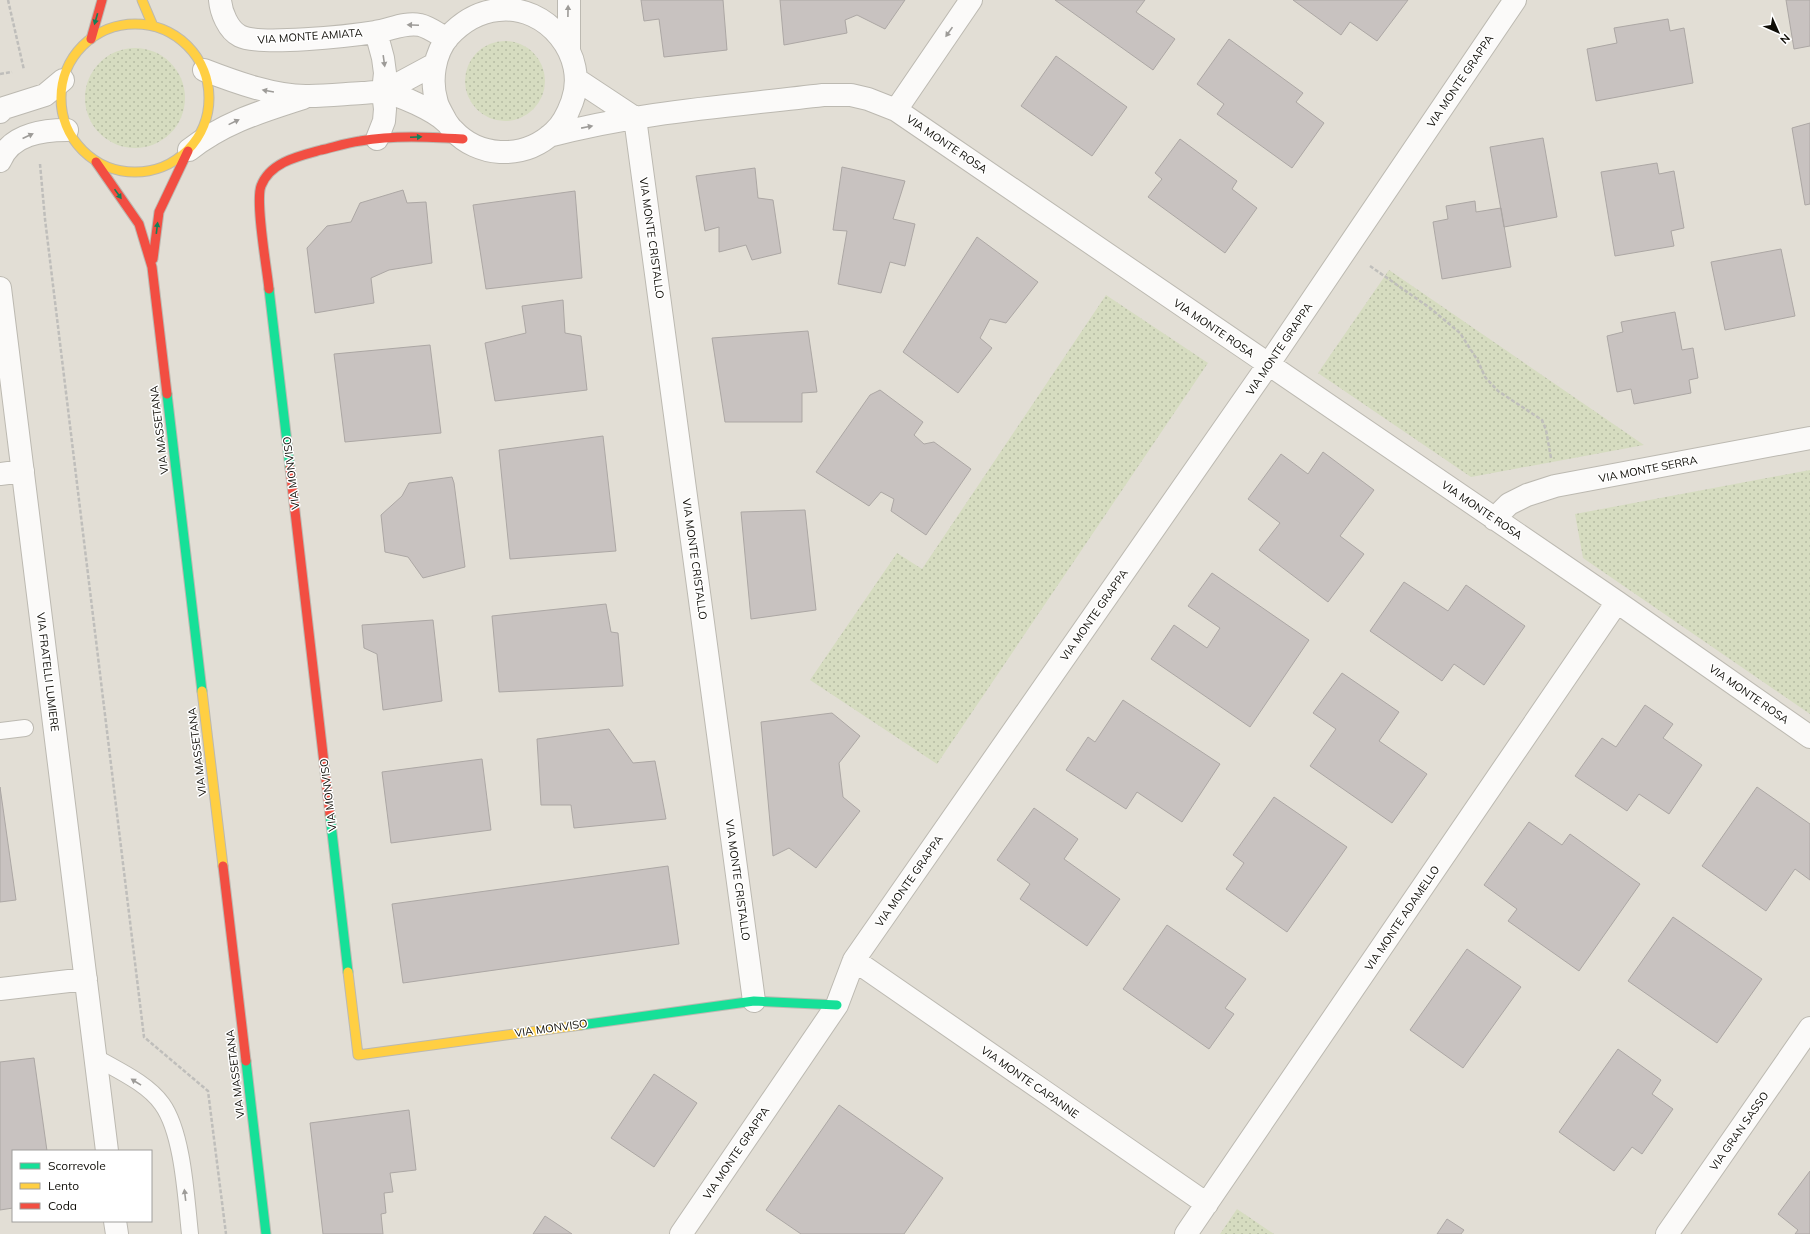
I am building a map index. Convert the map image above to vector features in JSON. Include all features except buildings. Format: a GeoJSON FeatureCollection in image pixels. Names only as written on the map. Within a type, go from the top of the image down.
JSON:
{"type":"FeatureCollection","features":[{"type":"Feature","properties":{"kind":"main road","name":"VIA MASSETANA"},"geometry":{"type":"LineString","coordinates":[[91,39],[102,0]]}},
{"type":"Feature","properties":{"kind":"main road"},"geometry":{"type":"LineString","coordinates":[[142,0],[153,26]]}},
{"type":"Feature","properties":{"kind":"main road","name":"VIA MASSETANA"},"geometry":{"type":"LineString","coordinates":[[152,267],[159,212],[189,150],[201,132],[208,112],[209,91],[204,70],[191,50],[174,35],[153,26],[132,24],[110,28],[91,39],[74,57],[63,80],[61,97],[62,114],[68,130],[79,148],[96,162],[139,224],[152,267],[266,1234]]}},
{"type":"Feature","properties":{"kind":"main road","name":"VIA MONVISO"},"geometry":{"type":"LineString","coordinates":[[463,139],[436,136],[377,139],[346,143],[290,158],[278,165],[267,176],[261,186],[261,219],[358,1055],[754,1000],[837,1005]]}},
{"type":"Feature","properties":{"kind":"main road","name":"VIA MASSETANA"},"geometry":{"type":"LineString","coordinates":[[96,162],[119,171],[144,172],[168,164],[189,150]]}},
{"type":"Feature","properties":{"kind":"street","name":"VIA MONTE AMIATA"},"geometry":{"type":"LineString","coordinates":[[220,0],[230,29],[238,36],[249,40],[268,41],[312,38],[376,32],[396,26],[420,25],[447,39]]}},
{"type":"Feature","properties":{"kind":"street"},"geometry":{"type":"LineString","coordinates":[[569,0],[569,49]]}},
{"type":"Feature","properties":{"kind":"street"},"geometry":{"type":"LineString","coordinates":[[896,110],[971,0]]}},
{"type":"Feature","properties":{"kind":"street","name":"VIA MONTE GRAPPA"},"geometry":{"type":"LineString","coordinates":[[681,1234],[837,1005],[854,960],[1268,365],[1515,0]]}},
{"type":"Feature","properties":{"kind":"street","name":"VIA MONTE ROSA"},"geometry":{"type":"LineString","coordinates":[[204,70],[230,80],[264,90],[307,96],[383,92],[419,105],[446,122],[463,139],[487,150],[513,152],[538,144],[559,127],[569,113],[574,96],[576,78],[574,64],[569,49],[557,32],[540,18],[506,5],[470,19],[457,28],[447,39],[435,64],[433,84],[437,103],[446,122]]}},
{"type":"Feature","properties":{"kind":"street","name":"VIA MONTE AMIATA"},"geometry":{"type":"LineString","coordinates":[[376,32],[385,73],[383,92]]}},
{"type":"Feature","properties":{"kind":"street","name":"VIA MONTE ROSA"},"geometry":{"type":"LineString","coordinates":[[383,92],[435,64]]}},
{"type":"Feature","properties":{"kind":"street"},"geometry":{"type":"LineString","coordinates":[[576,78],[635,118]]}},
{"type":"Feature","properties":{"kind":"street"},"geometry":{"type":"LineString","coordinates":[[0,112],[4,108],[45,95],[63,80]]}},
{"type":"Feature","properties":{"kind":"street"},"geometry":{"type":"LineString","coordinates":[[377,139],[384,121],[385,109],[383,92]]}},
{"type":"Feature","properties":{"kind":"street","name":"VIA MONTE ROSA"},"geometry":{"type":"LineString","coordinates":[[549,136],[575,129],[635,118],[823,95],[851,95],[868,99],[896,110],[1617,602],[1810,736]]}},
{"type":"Feature","properties":{"kind":"street","name":"VIA MONTE ROSA"},"geometry":{"type":"LineString","coordinates":[[189,150],[207,135],[243,117],[307,96]]}},
{"type":"Feature","properties":{"kind":"street","name":"VIA MONTE CRISTALLO"},"geometry":{"type":"LineString","coordinates":[[635,118],[754,1000]]}},
{"type":"Feature","properties":{"kind":"street"},"geometry":{"type":"LineString","coordinates":[[0,161],[12,144],[31,134],[46,130],[68,130]]}},
{"type":"Feature","properties":{"kind":"street","name":"VIA FRATELLI LUMIERE"},"geometry":{"type":"LineString","coordinates":[[0,288],[107,1150]]}},
{"type":"Feature","properties":{"kind":"street","name":"VIA MONTE SERRA"},"geometry":{"type":"LineString","coordinates":[[1494,519],[1509,504],[1527,495],[1555,486],[1810,438]]}},
{"type":"Feature","properties":{"kind":"street"},"geometry":{"type":"LineString","coordinates":[[0,474],[22,471]]}},
{"type":"Feature","properties":{"kind":"street","name":"VIA MONTE ADAMELLO"},"geometry":{"type":"LineString","coordinates":[[1186,1234],[1617,602]]}},
{"type":"Feature","properties":{"kind":"street","name":"VIA MONTE CAPANNE"},"geometry":{"type":"LineString","coordinates":[[854,960],[1207,1204]]}},
{"type":"Feature","properties":{"kind":"street"},"geometry":{"type":"LineString","coordinates":[[0,989],[86,979]]}},
{"type":"Feature","properties":{"kind":"street","name":"VIA GRAN SASSO"},"geometry":{"type":"LineString","coordinates":[[1667,1234],[1810,1028]]}},
{"type":"Feature","properties":{"kind":"street"},"geometry":{"type":"LineString","coordinates":[[115,1222],[117,1234]]}},
{"type":"Feature","properties":{"kind":"lane"},"geometry":{"type":"LineString","coordinates":[[0,731],[26,728]]}},
{"type":"Feature","properties":{"kind":"lane"},"geometry":{"type":"LineString","coordinates":[[95,1057],[142,1085],[163,1104],[174,1127],[179,1146],[190,1234]]}},
{"type":"Feature","properties":{"kind":"path"},"geometry":{"type":"LineString","coordinates":[[8,0],[25,71]]}},
{"type":"Feature","properties":{"kind":"path"},"geometry":{"type":"LineString","coordinates":[[40,161],[44,219],[144,1037],[208,1091],[226,1234]]}},
{"type":"Feature","properties":{"kind":"path"},"geometry":{"type":"LineString","coordinates":[[1346,250],[1446,320],[1460,333],[1478,361],[1485,377],[1498,391],[1542,420],[1546,430],[1555,486]]}},
{"type":"Feature","properties":{"kind":"green space"},"geometry":{"type":"Polygon","coordinates":[[[505,41],[520,44],[533,53],[542,66],[545,81],[542,96],[533,109],[520,118],[505,121],[490,118],[477,109],[468,96],[465,81],[468,66],[477,53],[490,44],[505,41]]]}},
{"type":"Feature","properties":{"kind":"green space"},"geometry":{"type":"Polygon","coordinates":[[[135,48],[154,52],[170,63],[181,79],[185,98],[181,117],[170,133],[154,144],[135,148],[116,144],[100,133],[89,117],[85,98],[89,79],[100,63],[116,52],[135,48]]]}},
{"type":"Feature","properties":{"kind":"green space"},"geometry":{"type":"Polygon","coordinates":[[[1389,270],[1644,445],[1471,477],[1318,373],[1389,270]]]}},
{"type":"Feature","properties":{"kind":"green space"},"geometry":{"type":"Polygon","coordinates":[[[1106,295],[1208,363],[937,764],[810,680],[897,553],[922,569],[1106,295]]]}},
{"type":"Feature","properties":{"kind":"green space"},"geometry":{"type":"Polygon","coordinates":[[[1810,470],[1810,714],[1583,558],[1575,514],[1810,470]]]}},
{"type":"Feature","properties":{"kind":"green space"},"geometry":{"type":"Polygon","coordinates":[[[1237,1209],[1274,1234],[1220,1234],[1237,1209]]]}},
{"type":"Feature","properties":{"kind":"traffic: fast"},"geometry":{"type":"LineString","coordinates":[[269,289],[290,468]]}},
{"type":"Feature","properties":{"kind":"traffic: fast"},"geometry":{"type":"LineString","coordinates":[[167,394],[202,691]]}},
{"type":"Feature","properties":{"kind":"traffic: fast"},"geometry":{"type":"LineString","coordinates":[[330,815],[348,972]]}},
{"type":"Feature","properties":{"kind":"traffic: fast"},"geometry":{"type":"LineString","coordinates":[[581,1025],[754,1001],[837,1005]]}},
{"type":"Feature","properties":{"kind":"traffic: fast"},"geometry":{"type":"LineString","coordinates":[[246,1061],[266,1234]]}},
{"type":"Feature","properties":{"kind":"traffic: slow"},"geometry":{"type":"LineString","coordinates":[[142,0],[153,26]]}},
{"type":"Feature","properties":{"kind":"traffic: slow"},"geometry":{"type":"LineString","coordinates":[[135,24],[149,26],[170,33],[182,41],[192,51],[203,70],[209,98],[207,112],[200,133],[192,145],[182,155],[163,166],[135,172],[121,170],[100,163],[88,155],[78,145],[67,126],[61,98],[63,84],[70,63],[78,51],[88,41],[107,30],[135,24]]}},
{"type":"Feature","properties":{"kind":"traffic: slow"},"geometry":{"type":"LineString","coordinates":[[202,691],[223,866]]}},
{"type":"Feature","properties":{"kind":"traffic: slow"},"geometry":{"type":"LineString","coordinates":[[348,972],[358,1055],[581,1025]]}},
{"type":"Feature","properties":{"kind":"traffic: jam"},"geometry":{"type":"LineString","coordinates":[[91,39],[102,0]]}},
{"type":"Feature","properties":{"kind":"traffic: jam"},"geometry":{"type":"LineString","coordinates":[[269,289],[259,206],[261,186],[271,171],[286,161],[321,150],[355,142],[399,137],[463,139]]}},
{"type":"Feature","properties":{"kind":"traffic: jam"},"geometry":{"type":"LineString","coordinates":[[153,259],[159,212],[188,151]]}},
{"type":"Feature","properties":{"kind":"traffic: jam"},"geometry":{"type":"LineString","coordinates":[[96,162],[139,224],[152,267],[167,394]]}},
{"type":"Feature","properties":{"kind":"traffic: jam"},"geometry":{"type":"LineString","coordinates":[[290,468],[330,815]]}},
{"type":"Feature","properties":{"kind":"traffic: jam"},"geometry":{"type":"LineString","coordinates":[[223,866],[246,1061]]}}]}
